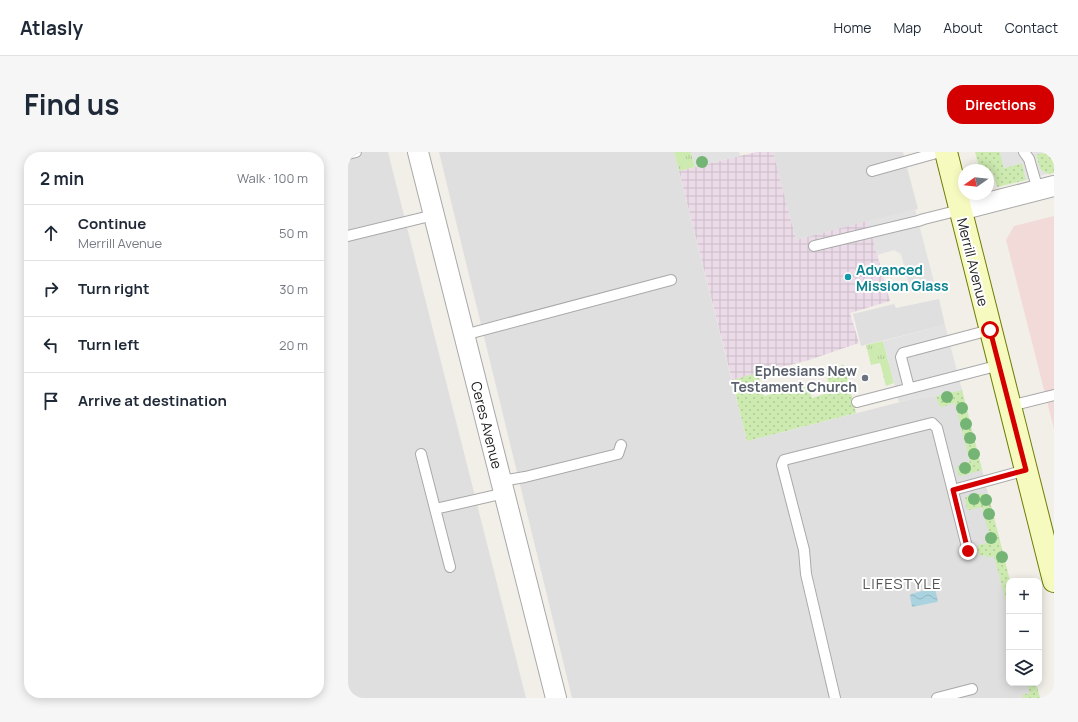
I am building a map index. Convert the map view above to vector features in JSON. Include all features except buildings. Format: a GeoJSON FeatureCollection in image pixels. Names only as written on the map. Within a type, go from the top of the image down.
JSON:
{"type":"FeatureCollection","features":[{"type":"Feature","properties":{"kind":"main road","name":"Merrill Avenue"},"geometry":{"type":"LineString","coordinates":[[946,152],[1054,581]]}},
{"type":"Feature","properties":{"kind":"street","name":"Ceres Avenue"},"geometry":{"type":"LineString","coordinates":[[418,152],[556,698]]}},
{"type":"Feature","properties":{"kind":"street"},"geometry":{"type":"LineString","coordinates":[[960,210],[1046,188]]}},
{"type":"Feature","properties":{"kind":"lane"},"geometry":{"type":"LineString","coordinates":[[348,154],[356,152]]}},
{"type":"Feature","properties":{"kind":"lane"},"geometry":{"type":"LineString","coordinates":[[872,171],[940,152]]}},
{"type":"Feature","properties":{"kind":"lane"},"geometry":{"type":"LineString","coordinates":[[1024,152],[1046,188]]}},
{"type":"Feature","properties":{"kind":"lane"},"geometry":{"type":"LineString","coordinates":[[814,246],[960,210]]}},
{"type":"Feature","properties":{"kind":"lane"},"geometry":{"type":"LineString","coordinates":[[348,236],[434,215]]}},
{"type":"Feature","properties":{"kind":"lane"},"geometry":{"type":"LineString","coordinates":[[464,335],[671,280]]}},
{"type":"Feature","properties":{"kind":"lane"},"geometry":{"type":"LineString","coordinates":[[909,388],[901,357],[903,353],[990,330]]}},
{"type":"Feature","properties":{"kind":"lane"},"geometry":{"type":"LineString","coordinates":[[857,402],[1000,365]]}},
{"type":"Feature","properties":{"kind":"lane"},"geometry":{"type":"LineString","coordinates":[[1010,406],[1054,395]]}},
{"type":"Feature","properties":{"kind":"lane"},"geometry":{"type":"LineString","coordinates":[[835,698],[806,574],[804,550],[782,465],[784,460],[932,423],[937,428],[968,551]]}},
{"type":"Feature","properties":{"kind":"lane"},"geometry":{"type":"LineString","coordinates":[[435,509],[503,487],[525,477],[618,454],[621,445]]}},
{"type":"Feature","properties":{"kind":"lane"},"geometry":{"type":"LineString","coordinates":[[421,454],[450,567]]}},
{"type":"Feature","properties":{"kind":"lane"},"geometry":{"type":"LineString","coordinates":[[953,490],[1026,470]]}},
{"type":"Feature","properties":{"kind":"lane"},"geometry":{"type":"LineString","coordinates":[[937,698],[972,689]]}},
{"type":"Feature","properties":{"kind":"shaded area"},"geometry":{"type":"Polygon","coordinates":[[[348,152],[388,152],[526,698],[348,698],[348,152]]]}},
{"type":"Feature","properties":{"kind":"shaded area"},"geometry":{"type":"Polygon","coordinates":[[[439,152],[674,152],[747,441],[912,399],[936,396],[962,390],[1009,578],[1006,578],[1006,686],[1037,686],[1040,698],[572,698],[439,152]]]}},
{"type":"Feature","properties":{"kind":"shaded area"},"geometry":{"type":"Polygon","coordinates":[[[691,152],[739,152],[740,156],[695,167],[691,152]]]}},
{"type":"Feature","properties":{"kind":"shaded area"},"geometry":{"type":"Polygon","coordinates":[[[756,152],[773,152],[796,240],[868,221],[890,301],[850,313],[859,343],[809,360],[732,380],[679,171],[756,152]]]}},
{"type":"Feature","properties":{"kind":"shaded area"},"geometry":{"type":"Polygon","coordinates":[[[773,152],[903,152],[918,209],[796,240],[773,152]]]}},
{"type":"Feature","properties":{"kind":"shaded area"},"geometry":{"type":"Polygon","coordinates":[[[1000,152],[1046,152],[1036,155],[1040,169],[1047,174],[1026,180],[1022,163],[1004,168],[1000,152]]]}},
{"type":"Feature","properties":{"kind":"shaded area"},"geometry":{"type":"Polygon","coordinates":[[[915,209],[934,282],[910,289],[901,254],[894,250],[877,255],[868,221],[915,209]]]}},
{"type":"Feature","properties":{"kind":"shaded area"},"geometry":{"type":"Polygon","coordinates":[[[1054,216],[1054,429],[1006,240],[1014,226],[1054,216]]]}},
{"type":"Feature","properties":{"kind":"shaded area"},"geometry":{"type":"Polygon","coordinates":[[[939,299],[945,325],[861,346],[853,314],[894,304],[896,308],[939,299]]]}},
{"type":"Feature","properties":{"kind":"shaded area"},"geometry":{"type":"Polygon","coordinates":[[[945,325],[962,390],[899,402],[883,341],[945,325]]]}},
{"type":"Feature","properties":{"kind":"green space"},"geometry":{"type":"Polygon","coordinates":[[[674,152],[691,152],[695,167],[679,171],[674,152]]]}},
{"type":"Feature","properties":{"kind":"green space"},"geometry":{"type":"Polygon","coordinates":[[[975,152],[1000,152],[1004,168],[1022,163],[1026,180],[997,187],[994,176],[994,164],[978,164],[975,152]]]}},
{"type":"Feature","properties":{"kind":"green space"},"geometry":{"type":"Polygon","coordinates":[[[1046,152],[1047,155],[1051,154],[1050,152],[1054,152],[1054,173],[1047,174],[1040,169],[1036,154],[1046,152]]]}},
{"type":"Feature","properties":{"kind":"green space"},"geometry":{"type":"Polygon","coordinates":[[[883,341],[894,383],[886,386],[880,363],[871,365],[866,345],[883,341]]]}},
{"type":"Feature","properties":{"kind":"green space"},"geometry":{"type":"Polygon","coordinates":[[[844,365],[856,413],[747,441],[732,380],[758,373],[764,396],[808,384],[812,398],[831,392],[825,370],[844,365]]]}},
{"type":"Feature","properties":{"kind":"green space"},"geometry":{"type":"Polygon","coordinates":[[[962,390],[982,470],[959,476],[957,467],[970,462],[955,403],[941,407],[936,396],[962,390]]]}},
{"type":"Feature","properties":{"kind":"green space"},"geometry":{"type":"Polygon","coordinates":[[[978,494],[988,494],[1009,578],[1006,578],[1006,601],[994,556],[987,558],[986,555],[980,556],[977,547],[979,545],[991,542],[982,507],[969,510],[967,509],[966,497],[978,494]]]}},
{"type":"Feature","properties":{"kind":"green space"},"geometry":{"type":"Polygon","coordinates":[[[1028,686],[1037,686],[1040,698],[1023,698],[1022,695],[1030,693],[1028,686]]]}},
{"type":"Feature","properties":{"kind":"water"},"geometry":{"type":"Polygon","coordinates":[[[933,588],[935,589],[937,602],[912,607],[911,594],[933,588]]]}},
{"type":"Feature","properties":{"kind":"place","name":"Advanced Mission Glass"},"geometry":{"type":"Point","coordinates":[848,277]}},
{"type":"Feature","properties":{"kind":"place","name":"Ephesians New Testament Church"},"geometry":{"type":"Point","coordinates":[865,378]}},
{"type":"Feature","properties":{"kind":"district","name":"LIFESTYLE"},"geometry":{"type":"Point","coordinates":[902,583]}},
{"type":"Feature","properties":{"kind":"route"},"geometry":{"type":"LineString","coordinates":[[968,551],[953,490],[1026,470],[990,330]]}}]}
